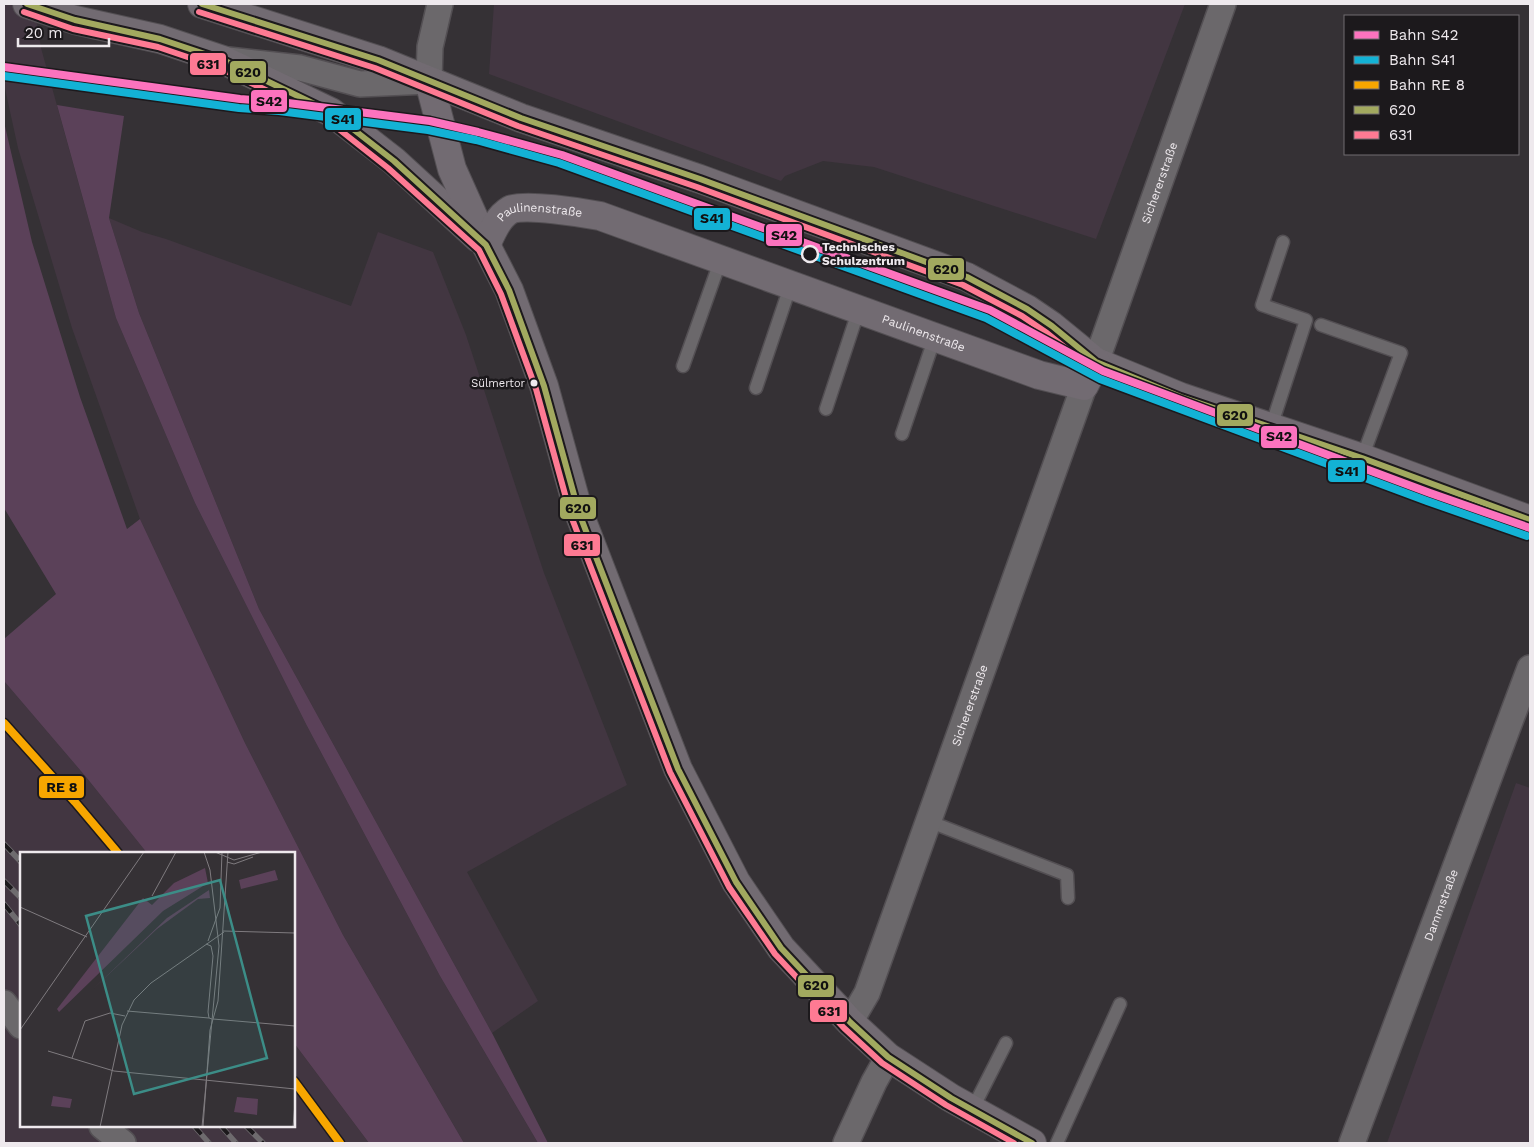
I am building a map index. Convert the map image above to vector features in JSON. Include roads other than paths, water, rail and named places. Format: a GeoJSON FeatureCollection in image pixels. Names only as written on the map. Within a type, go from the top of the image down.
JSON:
{"type":"FeatureCollection","features":[{"type":"Feature","properties":{"kind":"main road"},"geometry":{"type":"LineString","coordinates":[[27,4],[75,20],[160,39],[223,60],[331,112],[394,162],[486,245]]}},
{"type":"Feature","properties":{"kind":"main road"},"geometry":{"type":"LineString","coordinates":[[202,4],[344,49],[521,118],[700,179],[967,276],[1027,309],[1052,326],[1096,362],[1181,397],[1362,458],[1530,520]]}},
{"type":"Feature","properties":{"kind":"main road"},"geometry":{"type":"LineString","coordinates":[[430,81],[452,169],[486,245],[509,290],[544,386],[579,513],[678,769],[736,882],[781,948],[850,1022],[888,1057],[951,1098],[1032,1143]]}},
{"type":"Feature","properties":{"kind":"main road","name":"Paulinenstraße"},"geometry":{"type":"LineString","coordinates":[[486,245],[496,224],[511,209],[562,210],[600,216],[1039,375],[1084,386]]}},
{"type":"Feature","properties":{"kind":"main road"},"geometry":{"type":"LineString","coordinates":[[1084,386],[1096,362]]}},
{"type":"Feature","properties":{"kind":"street"},"geometry":{"type":"LineString","coordinates":[[223,60],[300,68],[360,84],[430,81],[430,47],[440,4]]}},
{"type":"Feature","properties":{"kind":"street","name":"Sichererstraße"},"geometry":{"type":"LineString","coordinates":[[1096,362],[1223,4]]}},
{"type":"Feature","properties":{"kind":"street","name":"Sichererstraße"},"geometry":{"type":"LineString","coordinates":[[850,1022],[867,993],[1084,386]]}},
{"type":"Feature","properties":{"kind":"street","name":"Dammstraße"},"geometry":{"type":"LineString","coordinates":[[1352,1143],[1530,668]]}},
{"type":"Feature","properties":{"kind":"street"},"geometry":{"type":"LineString","coordinates":[[4,1003],[20,1025]]}},
{"type":"Feature","properties":{"kind":"street"},"geometry":{"type":"LineString","coordinates":[[846,1143],[874,1082],[888,1057]]}},
{"type":"Feature","properties":{"kind":"street"},"geometry":{"type":"LineString","coordinates":[[103,1127],[123,1143]]}},
{"type":"Feature","properties":{"kind":"lane"},"geometry":{"type":"LineString","coordinates":[[1271,427],[1306,320],[1262,305],[1283,242]]}},
{"type":"Feature","properties":{"kind":"lane"},"geometry":{"type":"LineString","coordinates":[[683,366],[721,259]]}},
{"type":"Feature","properties":{"kind":"lane"},"geometry":{"type":"LineString","coordinates":[[756,388],[791,284]]}},
{"type":"Feature","properties":{"kind":"lane"},"geometry":{"type":"LineString","coordinates":[[826,409],[859,309]]}},
{"type":"Feature","properties":{"kind":"lane"},"geometry":{"type":"LineString","coordinates":[[1321,324],[1401,353],[1362,458]]}},
{"type":"Feature","properties":{"kind":"lane"},"geometry":{"type":"LineString","coordinates":[[902,434],[935,337]]}},
{"type":"Feature","properties":{"kind":"lane"},"geometry":{"type":"LineString","coordinates":[[928,821],[1067,875],[1068,898]]}},
{"type":"Feature","properties":{"kind":"lane"},"geometry":{"type":"LineString","coordinates":[[1057,1143],[1120,1004]]}},
{"type":"Feature","properties":{"kind":"lane"},"geometry":{"type":"LineString","coordinates":[[972,1110],[1006,1044]]}},
{"type":"Feature","properties":{"kind":"railway"},"geometry":{"type":"LineString","coordinates":[[4,844],[20,861]]}},
{"type":"Feature","properties":{"kind":"railway"},"geometry":{"type":"LineString","coordinates":[[4,881],[20,897]]}},
{"type":"Feature","properties":{"kind":"railway"},"geometry":{"type":"LineString","coordinates":[[4,904],[20,924]]}},
{"type":"Feature","properties":{"kind":"railway"},"geometry":{"type":"LineString","coordinates":[[195,1127],[209,1143]]}},
{"type":"Feature","properties":{"kind":"railway"},"geometry":{"type":"LineString","coordinates":[[222,1127],[236,1143]]}},
{"type":"Feature","properties":{"kind":"railway"},"geometry":{"type":"LineString","coordinates":[[247,1127],[263,1143]]}},
{"type":"Feature","properties":{"kind":"rail line","name":"S42"},"geometry":{"type":"LineString","coordinates":[[4,67],[240,99],[280,102],[430,121],[562,155],[990,310],[1103,371],[1430,493],[1530,528]]}},
{"type":"Feature","properties":{"kind":"rail line","name":"S41"},"geometry":{"type":"LineString","coordinates":[[4,76],[239,108],[279,111],[428,130],[476,140],[559,163],[986,318],[1100,379],[1427,501],[1527,536]]}},
{"type":"Feature","properties":{"kind":"place","name":"Technisches Schulzentrum"},"geometry":{"type":"Point","coordinates":[810,254]}},
{"type":"Feature","properties":{"kind":"place","name":"Sülmertor"},"geometry":{"type":"Point","coordinates":[534,383]}}]}
